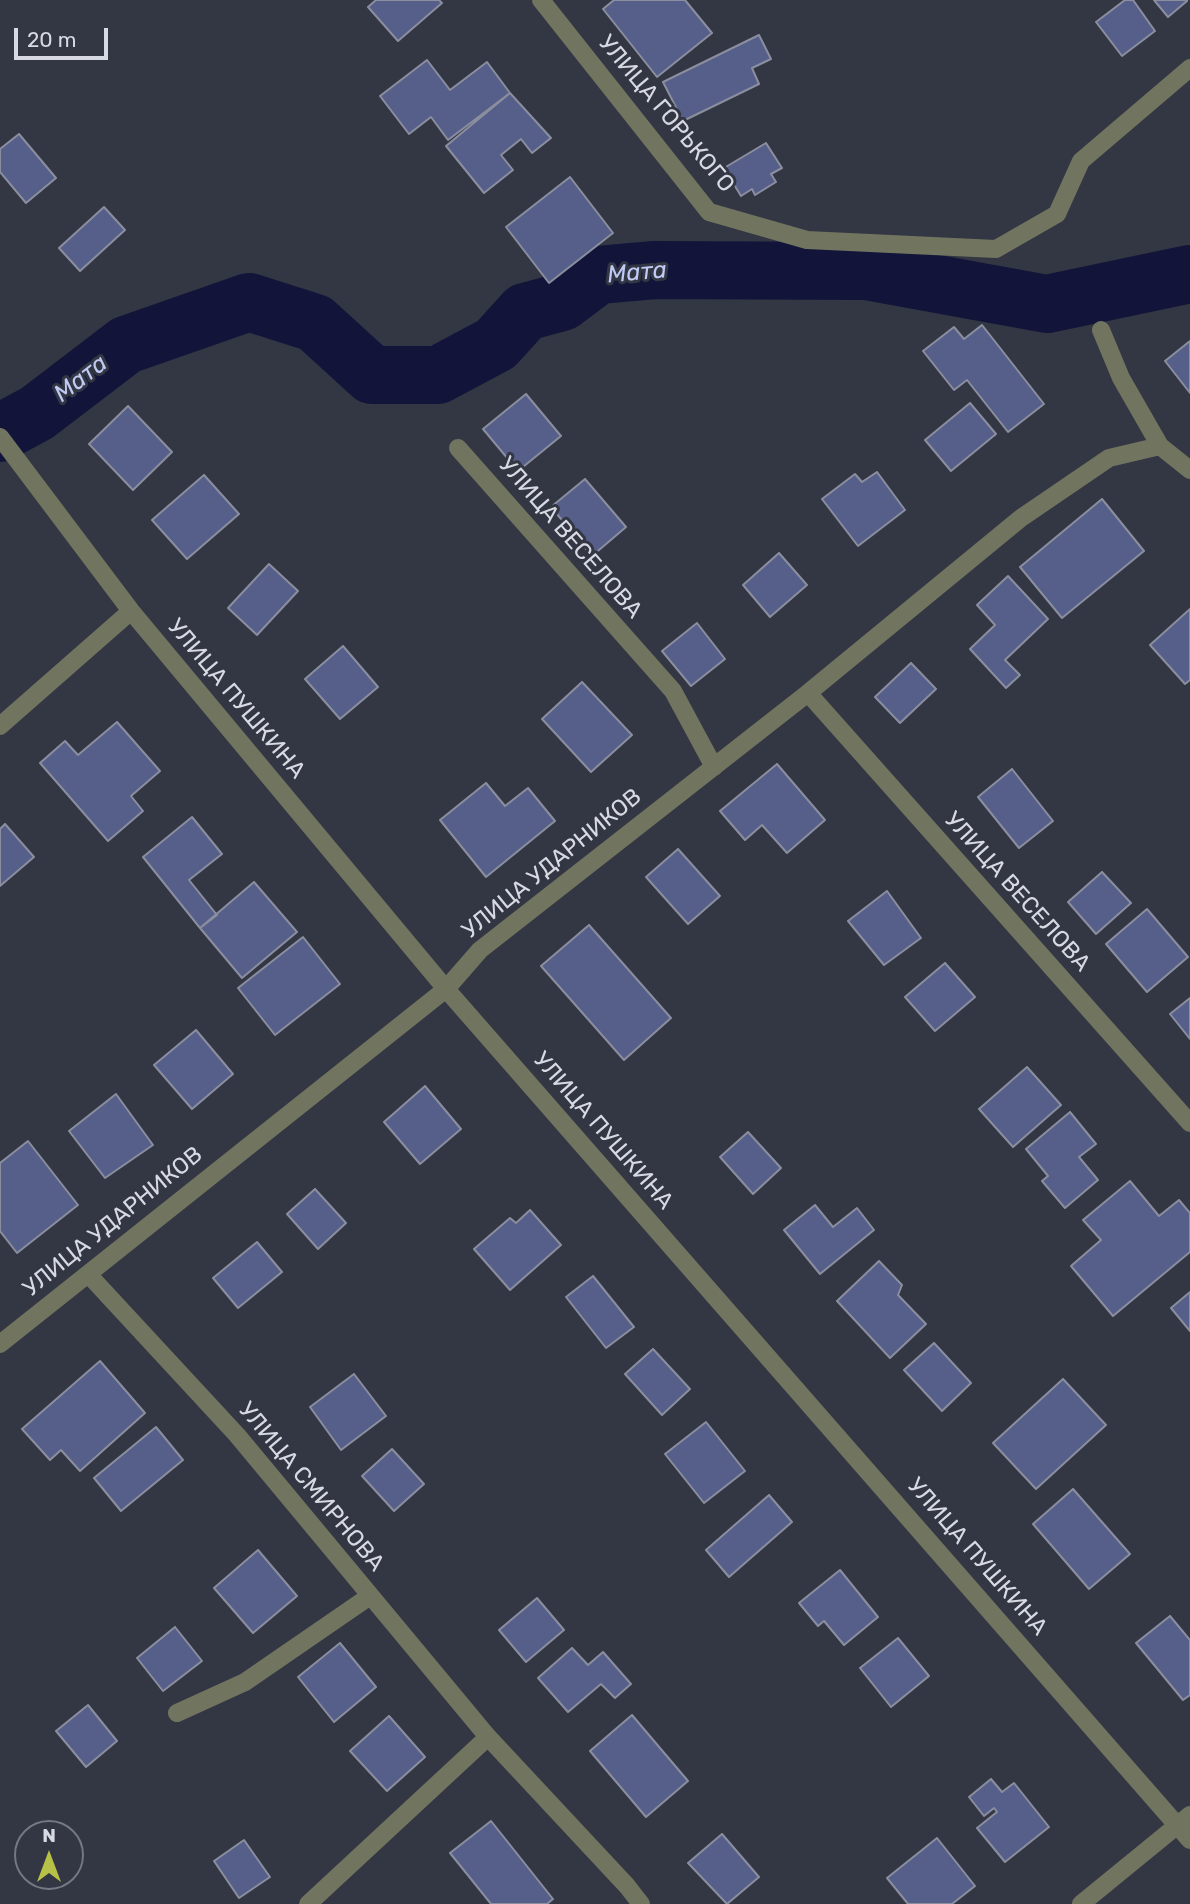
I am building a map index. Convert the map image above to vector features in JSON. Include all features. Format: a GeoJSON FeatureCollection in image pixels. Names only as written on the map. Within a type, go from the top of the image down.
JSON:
{"type":"FeatureCollection","features":[{"type":"Feature","properties":{"kind":"street","name":"УЛИЦА ГОРЬКОГО"},"geometry":{"type":"LineString","coordinates":[[541,0],[709,212],[807,240],[996,249],[1057,214],[1081,161],[1190,68]]}},
{"type":"Feature","properties":{"kind":"street"},"geometry":{"type":"LineString","coordinates":[[1101,330],[1121,378],[1160,446],[1190,470]]}},
{"type":"Feature","properties":{"kind":"street","name":"УЛИЦА ПУШКИНА"},"geometry":{"type":"LineString","coordinates":[[0,438],[131,611],[446,989],[1184,1820],[1190,1840]]}},
{"type":"Feature","properties":{"kind":"street","name":"УЛИЦА УДАРНИКОВ"},"geometry":{"type":"LineString","coordinates":[[0,1344],[446,989],[480,950],[808,694],[1021,518],[1109,458],[1160,446]]}},
{"type":"Feature","properties":{"kind":"street","name":"УЛИЦА ВЕСЕЛОВА"},"geometry":{"type":"LineString","coordinates":[[458,447],[673,691],[713,767]]}},
{"type":"Feature","properties":{"kind":"street"},"geometry":{"type":"LineString","coordinates":[[0,726],[131,611]]}},
{"type":"Feature","properties":{"kind":"street","name":"УЛИЦА ВЕСЕЛОВА"},"geometry":{"type":"LineString","coordinates":[[808,694],[1190,1123]]}},
{"type":"Feature","properties":{"kind":"street","name":"УЛИЦА СМИРНОВА"},"geometry":{"type":"LineString","coordinates":[[88,1274],[237,1435],[488,1737],[641,1904]]}},
{"type":"Feature","properties":{"kind":"street"},"geometry":{"type":"LineString","coordinates":[[177,1713],[245,1682],[370,1596]]}},
{"type":"Feature","properties":{"kind":"street"},"geometry":{"type":"LineString","coordinates":[[308,1904],[488,1737]]}},
{"type":"Feature","properties":{"kind":"street"},"geometry":{"type":"LineString","coordinates":[[1081,1904],[1184,1820]]}},
{"type":"Feature","properties":{"kind":"building"},"geometry":{"type":"Polygon","coordinates":[[[376,0],[439,0],[442,3],[398,41],[368,7],[376,0]]]}},
{"type":"Feature","properties":{"kind":"building"},"geometry":{"type":"Polygon","coordinates":[[[614,0],[685,0],[712,33],[657,77],[603,9],[614,0]]]}},
{"type":"Feature","properties":{"kind":"building"},"geometry":{"type":"Polygon","coordinates":[[[1125,0],[1133,0],[1155,31],[1122,56],[1096,22],[1125,0]]]}},
{"type":"Feature","properties":{"kind":"building"},"geometry":{"type":"Polygon","coordinates":[[[1154,0],[1187,0],[1187,1],[1168,17],[1154,0]]]}},
{"type":"Feature","properties":{"kind":"building"},"geometry":{"type":"Polygon","coordinates":[[[759,35],[771,59],[752,68],[759,84],[683,121],[663,82],[759,35]]]}},
{"type":"Feature","properties":{"kind":"building"},"geometry":{"type":"Polygon","coordinates":[[[427,60],[450,90],[487,62],[510,93],[448,140],[431,117],[409,134],[380,96],[427,60]]]}},
{"type":"Feature","properties":{"kind":"building"},"geometry":{"type":"Polygon","coordinates":[[[510,93],[551,138],[532,153],[521,139],[501,155],[513,170],[484,193],[446,146],[510,93]]]}},
{"type":"Feature","properties":{"kind":"building"},"geometry":{"type":"Polygon","coordinates":[[[19,134],[56,178],[26,203],[0,172],[0,149],[19,134]]]}},
{"type":"Feature","properties":{"kind":"building"},"geometry":{"type":"Polygon","coordinates":[[[766,143],[782,168],[771,174],[776,182],[755,195],[752,189],[741,196],[724,168],[766,143]]]}},
{"type":"Feature","properties":{"kind":"building"},"geometry":{"type":"Polygon","coordinates":[[[570,177],[613,233],[549,283],[506,227],[570,177]]]}},
{"type":"Feature","properties":{"kind":"building"},"geometry":{"type":"Polygon","coordinates":[[[104,207],[125,230],[80,271],[59,248],[104,207]]]}},
{"type":"Feature","properties":{"kind":"building"},"geometry":{"type":"Polygon","coordinates":[[[982,325],[1044,404],[1008,432],[967,380],[954,390],[923,351],[954,327],[964,339],[982,325]]]}},
{"type":"Feature","properties":{"kind":"building"},"geometry":{"type":"Polygon","coordinates":[[[1190,341],[1190,393],[1165,361],[1190,341]]]}},
{"type":"Feature","properties":{"kind":"building"},"geometry":{"type":"Polygon","coordinates":[[[526,394],[561,436],[518,471],[483,429],[526,394]]]}},
{"type":"Feature","properties":{"kind":"building"},"geometry":{"type":"Polygon","coordinates":[[[970,403],[996,434],[951,471],[925,440],[970,403]]]}},
{"type":"Feature","properties":{"kind":"building"},"geometry":{"type":"Polygon","coordinates":[[[128,406],[172,452],[133,490],[89,444],[128,406]]]}},
{"type":"Feature","properties":{"kind":"building"},"geometry":{"type":"Polygon","coordinates":[[[877,472],[905,510],[858,546],[822,499],[855,474],[862,482],[877,472]]]}},
{"type":"Feature","properties":{"kind":"building"},"geometry":{"type":"Polygon","coordinates":[[[204,475],[239,514],[187,559],[152,520],[204,475]]]}},
{"type":"Feature","properties":{"kind":"building"},"geometry":{"type":"Polygon","coordinates":[[[585,479],[626,527],[592,556],[551,507],[585,479]]]}},
{"type":"Feature","properties":{"kind":"building"},"geometry":{"type":"Polygon","coordinates":[[[1102,499],[1144,551],[1062,618],[1020,567],[1102,499]]]}},
{"type":"Feature","properties":{"kind":"building"},"geometry":{"type":"Polygon","coordinates":[[[779,553],[807,585],[770,617],[743,585],[779,553]]]}},
{"type":"Feature","properties":{"kind":"building"},"geometry":{"type":"Polygon","coordinates":[[[269,564],[298,591],[257,635],[228,608],[269,564]]]}},
{"type":"Feature","properties":{"kind":"building"},"geometry":{"type":"Polygon","coordinates":[[[1008,576],[1048,619],[1005,660],[1020,675],[1006,688],[970,649],[995,625],[977,605],[1008,576]]]}},
{"type":"Feature","properties":{"kind":"building"},"geometry":{"type":"Polygon","coordinates":[[[1190,609],[1190,680],[1185,684],[1150,645],[1190,609]]]}},
{"type":"Feature","properties":{"kind":"building"},"geometry":{"type":"Polygon","coordinates":[[[697,623],[725,659],[691,686],[662,651],[697,623]]]}},
{"type":"Feature","properties":{"kind":"building"},"geometry":{"type":"Polygon","coordinates":[[[343,646],[378,687],[340,719],[305,679],[343,646]]]}},
{"type":"Feature","properties":{"kind":"building"},"geometry":{"type":"Polygon","coordinates":[[[911,663],[936,689],[900,723],[875,697],[911,663]]]}},
{"type":"Feature","properties":{"kind":"building"},"geometry":{"type":"Polygon","coordinates":[[[582,682],[632,735],[591,772],[542,719],[582,682]]]}},
{"type":"Feature","properties":{"kind":"building"},"geometry":{"type":"Polygon","coordinates":[[[117,722],[160,771],[131,796],[143,811],[108,841],[40,763],[65,741],[78,755],[117,722]]]}},
{"type":"Feature","properties":{"kind":"building"},"geometry":{"type":"Polygon","coordinates":[[[777,764],[825,820],[787,853],[762,825],[745,840],[720,811],[777,764]]]}},
{"type":"Feature","properties":{"kind":"building"},"geometry":{"type":"Polygon","coordinates":[[[1012,769],[1053,821],[1019,848],[978,797],[1012,769]]]}},
{"type":"Feature","properties":{"kind":"building"},"geometry":{"type":"Polygon","coordinates":[[[486,783],[505,806],[528,788],[555,821],[486,877],[440,820],[486,783]]]}},
{"type":"Feature","properties":{"kind":"building"},"geometry":{"type":"Polygon","coordinates":[[[192,817],[222,854],[189,880],[217,915],[200,928],[143,857],[192,817]]]}},
{"type":"Feature","properties":{"kind":"building"},"geometry":{"type":"Polygon","coordinates":[[[5,824],[34,857],[0,886],[0,829],[5,824]]]}},
{"type":"Feature","properties":{"kind":"building"},"geometry":{"type":"Polygon","coordinates":[[[678,849],[720,896],[688,924],[646,877],[678,849]]]}},
{"type":"Feature","properties":{"kind":"building"},"geometry":{"type":"Polygon","coordinates":[[[1102,872],[1131,903],[1096,934],[1068,902],[1102,872]]]}},
{"type":"Feature","properties":{"kind":"building"},"geometry":{"type":"Polygon","coordinates":[[[254,882],[297,932],[242,978],[200,928],[254,882]]]}},
{"type":"Feature","properties":{"kind":"building"},"geometry":{"type":"Polygon","coordinates":[[[887,891],[921,938],[884,965],[848,921],[887,891]]]}},
{"type":"Feature","properties":{"kind":"building"},"geometry":{"type":"Polygon","coordinates":[[[1147,909],[1188,957],[1147,992],[1106,944],[1147,909]]]}},
{"type":"Feature","properties":{"kind":"building"},"geometry":{"type":"Polygon","coordinates":[[[589,925],[671,1018],[624,1060],[541,966],[589,925]]]}},
{"type":"Feature","properties":{"kind":"building"},"geometry":{"type":"Polygon","coordinates":[[[303,937],[340,984],[275,1035],[238,988],[303,937]]]}},
{"type":"Feature","properties":{"kind":"building"},"geometry":{"type":"Polygon","coordinates":[[[945,963],[975,997],[935,1031],[905,997],[945,963]]]}},
{"type":"Feature","properties":{"kind":"building"},"geometry":{"type":"Polygon","coordinates":[[[1190,998],[1190,1039],[1170,1014],[1190,998]]]}},
{"type":"Feature","properties":{"kind":"building"},"geometry":{"type":"Polygon","coordinates":[[[196,1030],[233,1074],[192,1109],[154,1065],[196,1030]]]}},
{"type":"Feature","properties":{"kind":"building"},"geometry":{"type":"Polygon","coordinates":[[[1027,1067],[1061,1105],[1013,1147],[979,1109],[1027,1067]]]}},
{"type":"Feature","properties":{"kind":"building"},"geometry":{"type":"Polygon","coordinates":[[[425,1086],[461,1129],[420,1164],[384,1122],[425,1086]]]}},
{"type":"Feature","properties":{"kind":"building"},"geometry":{"type":"Polygon","coordinates":[[[116,1094],[153,1145],[105,1178],[69,1131],[116,1094]]]}},
{"type":"Feature","properties":{"kind":"building"},"geometry":{"type":"Polygon","coordinates":[[[1070,1112],[1096,1144],[1079,1157],[1098,1180],[1065,1208],[1042,1181],[1048,1176],[1026,1149],[1070,1112]]]}},
{"type":"Feature","properties":{"kind":"building"},"geometry":{"type":"Polygon","coordinates":[[[748,1132],[781,1168],[753,1194],[720,1157],[748,1132]]]}},
{"type":"Feature","properties":{"kind":"building"},"geometry":{"type":"Polygon","coordinates":[[[28,1141],[78,1205],[17,1253],[0,1231],[0,1163],[28,1141]]]}},
{"type":"Feature","properties":{"kind":"building"},"geometry":{"type":"Polygon","coordinates":[[[1130,1181],[1159,1216],[1179,1200],[1190,1213],[1190,1252],[1113,1316],[1071,1266],[1101,1240],[1083,1220],[1130,1181]]]}},
{"type":"Feature","properties":{"kind":"building"},"geometry":{"type":"Polygon","coordinates":[[[315,1189],[346,1223],[318,1249],[287,1214],[315,1189]]]}},
{"type":"Feature","properties":{"kind":"building"},"geometry":{"type":"Polygon","coordinates":[[[815,1205],[833,1227],[857,1208],[874,1230],[820,1274],[784,1230],[815,1205]]]}},
{"type":"Feature","properties":{"kind":"building"},"geometry":{"type":"Polygon","coordinates":[[[530,1210],[561,1245],[510,1290],[474,1249],[510,1218],[516,1223],[530,1210]]]}},
{"type":"Feature","properties":{"kind":"building"},"geometry":{"type":"Polygon","coordinates":[[[257,1242],[282,1272],[238,1308],[213,1278],[257,1242]]]}},
{"type":"Feature","properties":{"kind":"building"},"geometry":{"type":"Polygon","coordinates":[[[879,1261],[902,1285],[898,1295],[926,1324],[890,1358],[837,1301],[879,1261]]]}},
{"type":"Feature","properties":{"kind":"building"},"geometry":{"type":"Polygon","coordinates":[[[593,1276],[634,1327],[606,1348],[566,1297],[593,1276]]]}},
{"type":"Feature","properties":{"kind":"building"},"geometry":{"type":"Polygon","coordinates":[[[1190,1292],[1190,1331],[1171,1308],[1190,1292]]]}},
{"type":"Feature","properties":{"kind":"building"},"geometry":{"type":"Polygon","coordinates":[[[934,1343],[971,1383],[942,1411],[904,1370],[934,1343]]]}},
{"type":"Feature","properties":{"kind":"building"},"geometry":{"type":"Polygon","coordinates":[[[653,1349],[690,1389],[662,1415],[625,1374],[653,1349]]]}},
{"type":"Feature","properties":{"kind":"building"},"geometry":{"type":"Polygon","coordinates":[[[100,1361],[145,1413],[80,1471],[61,1450],[50,1460],[22,1429],[100,1361]]]}},
{"type":"Feature","properties":{"kind":"building"},"geometry":{"type":"Polygon","coordinates":[[[354,1374],[386,1416],[341,1450],[310,1407],[354,1374]]]}},
{"type":"Feature","properties":{"kind":"building"},"geometry":{"type":"Polygon","coordinates":[[[1063,1379],[1106,1425],[1036,1489],[993,1443],[1063,1379]]]}},
{"type":"Feature","properties":{"kind":"building"},"geometry":{"type":"Polygon","coordinates":[[[706,1422],[745,1471],[704,1503],[665,1454],[706,1422]]]}},
{"type":"Feature","properties":{"kind":"building"},"geometry":{"type":"Polygon","coordinates":[[[156,1427],[183,1460],[121,1511],[94,1478],[156,1427]]]}},
{"type":"Feature","properties":{"kind":"building"},"geometry":{"type":"Polygon","coordinates":[[[392,1449],[424,1484],[394,1511],[362,1476],[392,1449]]]}},
{"type":"Feature","properties":{"kind":"building"},"geometry":{"type":"Polygon","coordinates":[[[1073,1489],[1130,1554],[1089,1589],[1033,1524],[1073,1489]]]}},
{"type":"Feature","properties":{"kind":"building"},"geometry":{"type":"Polygon","coordinates":[[[769,1495],[792,1522],[729,1577],[706,1550],[769,1495]]]}},
{"type":"Feature","properties":{"kind":"building"},"geometry":{"type":"Polygon","coordinates":[[[258,1550],[297,1596],[253,1633],[214,1588],[258,1550]]]}},
{"type":"Feature","properties":{"kind":"building"},"geometry":{"type":"Polygon","coordinates":[[[840,1570],[878,1617],[844,1645],[824,1621],[818,1626],[799,1603],[840,1570]]]}},
{"type":"Feature","properties":{"kind":"building"},"geometry":{"type":"Polygon","coordinates":[[[537,1598],[564,1630],[526,1662],[499,1630],[537,1598]]]}},
{"type":"Feature","properties":{"kind":"building"},"geometry":{"type":"Polygon","coordinates":[[[1170,1616],[1190,1640],[1190,1695],[1183,1700],[1136,1643],[1170,1616]]]}},
{"type":"Feature","properties":{"kind":"building"},"geometry":{"type":"Polygon","coordinates":[[[175,1627],[202,1661],[163,1691],[137,1658],[175,1627]]]}},
{"type":"Feature","properties":{"kind":"building"},"geometry":{"type":"Polygon","coordinates":[[[898,1638],[929,1676],[891,1707],[860,1668],[898,1638]]]}},
{"type":"Feature","properties":{"kind":"building"},"geometry":{"type":"Polygon","coordinates":[[[340,1643],[376,1687],[334,1722],[298,1677],[340,1643]]]}},
{"type":"Feature","properties":{"kind":"building"},"geometry":{"type":"Polygon","coordinates":[[[572,1648],[588,1665],[603,1652],[631,1684],[615,1698],[601,1684],[568,1712],[538,1678],[572,1648]]]}},
{"type":"Feature","properties":{"kind":"building"},"geometry":{"type":"Polygon","coordinates":[[[88,1705],[117,1741],[86,1767],[56,1731],[88,1705]]]}},
{"type":"Feature","properties":{"kind":"building"},"geometry":{"type":"Polygon","coordinates":[[[632,1715],[688,1781],[646,1817],[590,1751],[632,1715]]]}},
{"type":"Feature","properties":{"kind":"building"},"geometry":{"type":"Polygon","coordinates":[[[389,1716],[425,1757],[387,1791],[350,1751],[389,1716]]]}},
{"type":"Feature","properties":{"kind":"building"},"geometry":{"type":"Polygon","coordinates":[[[991,1779],[1002,1792],[1014,1783],[1049,1827],[1005,1862],[977,1828],[997,1812],[994,1808],[984,1816],[969,1797],[991,1779]]]}},
{"type":"Feature","properties":{"kind":"building"},"geometry":{"type":"Polygon","coordinates":[[[491,1821],[553,1899],[547,1904],[491,1904],[450,1853],[491,1821]]]}},
{"type":"Feature","properties":{"kind":"building"},"geometry":{"type":"Polygon","coordinates":[[[722,1834],[759,1877],[727,1904],[688,1863],[722,1834]]]}},
{"type":"Feature","properties":{"kind":"building"},"geometry":{"type":"Polygon","coordinates":[[[937,1838],[975,1886],[952,1904],[908,1904],[887,1878],[937,1838]]]}},
{"type":"Feature","properties":{"kind":"building"},"geometry":{"type":"Polygon","coordinates":[[[244,1840],[270,1877],[239,1898],[214,1861],[244,1840]]]}},
{"type":"Feature","properties":{"kind":"waterway","name":"Мата"},"geometry":{"type":"LineString","coordinates":[[0,433],[37,413],[126,345],[249,302],[315,323],[372,375],[438,375],[496,344],[525,312],[562,302],[598,275],[655,270],[866,271],[1047,304],[1190,274]]}}]}
